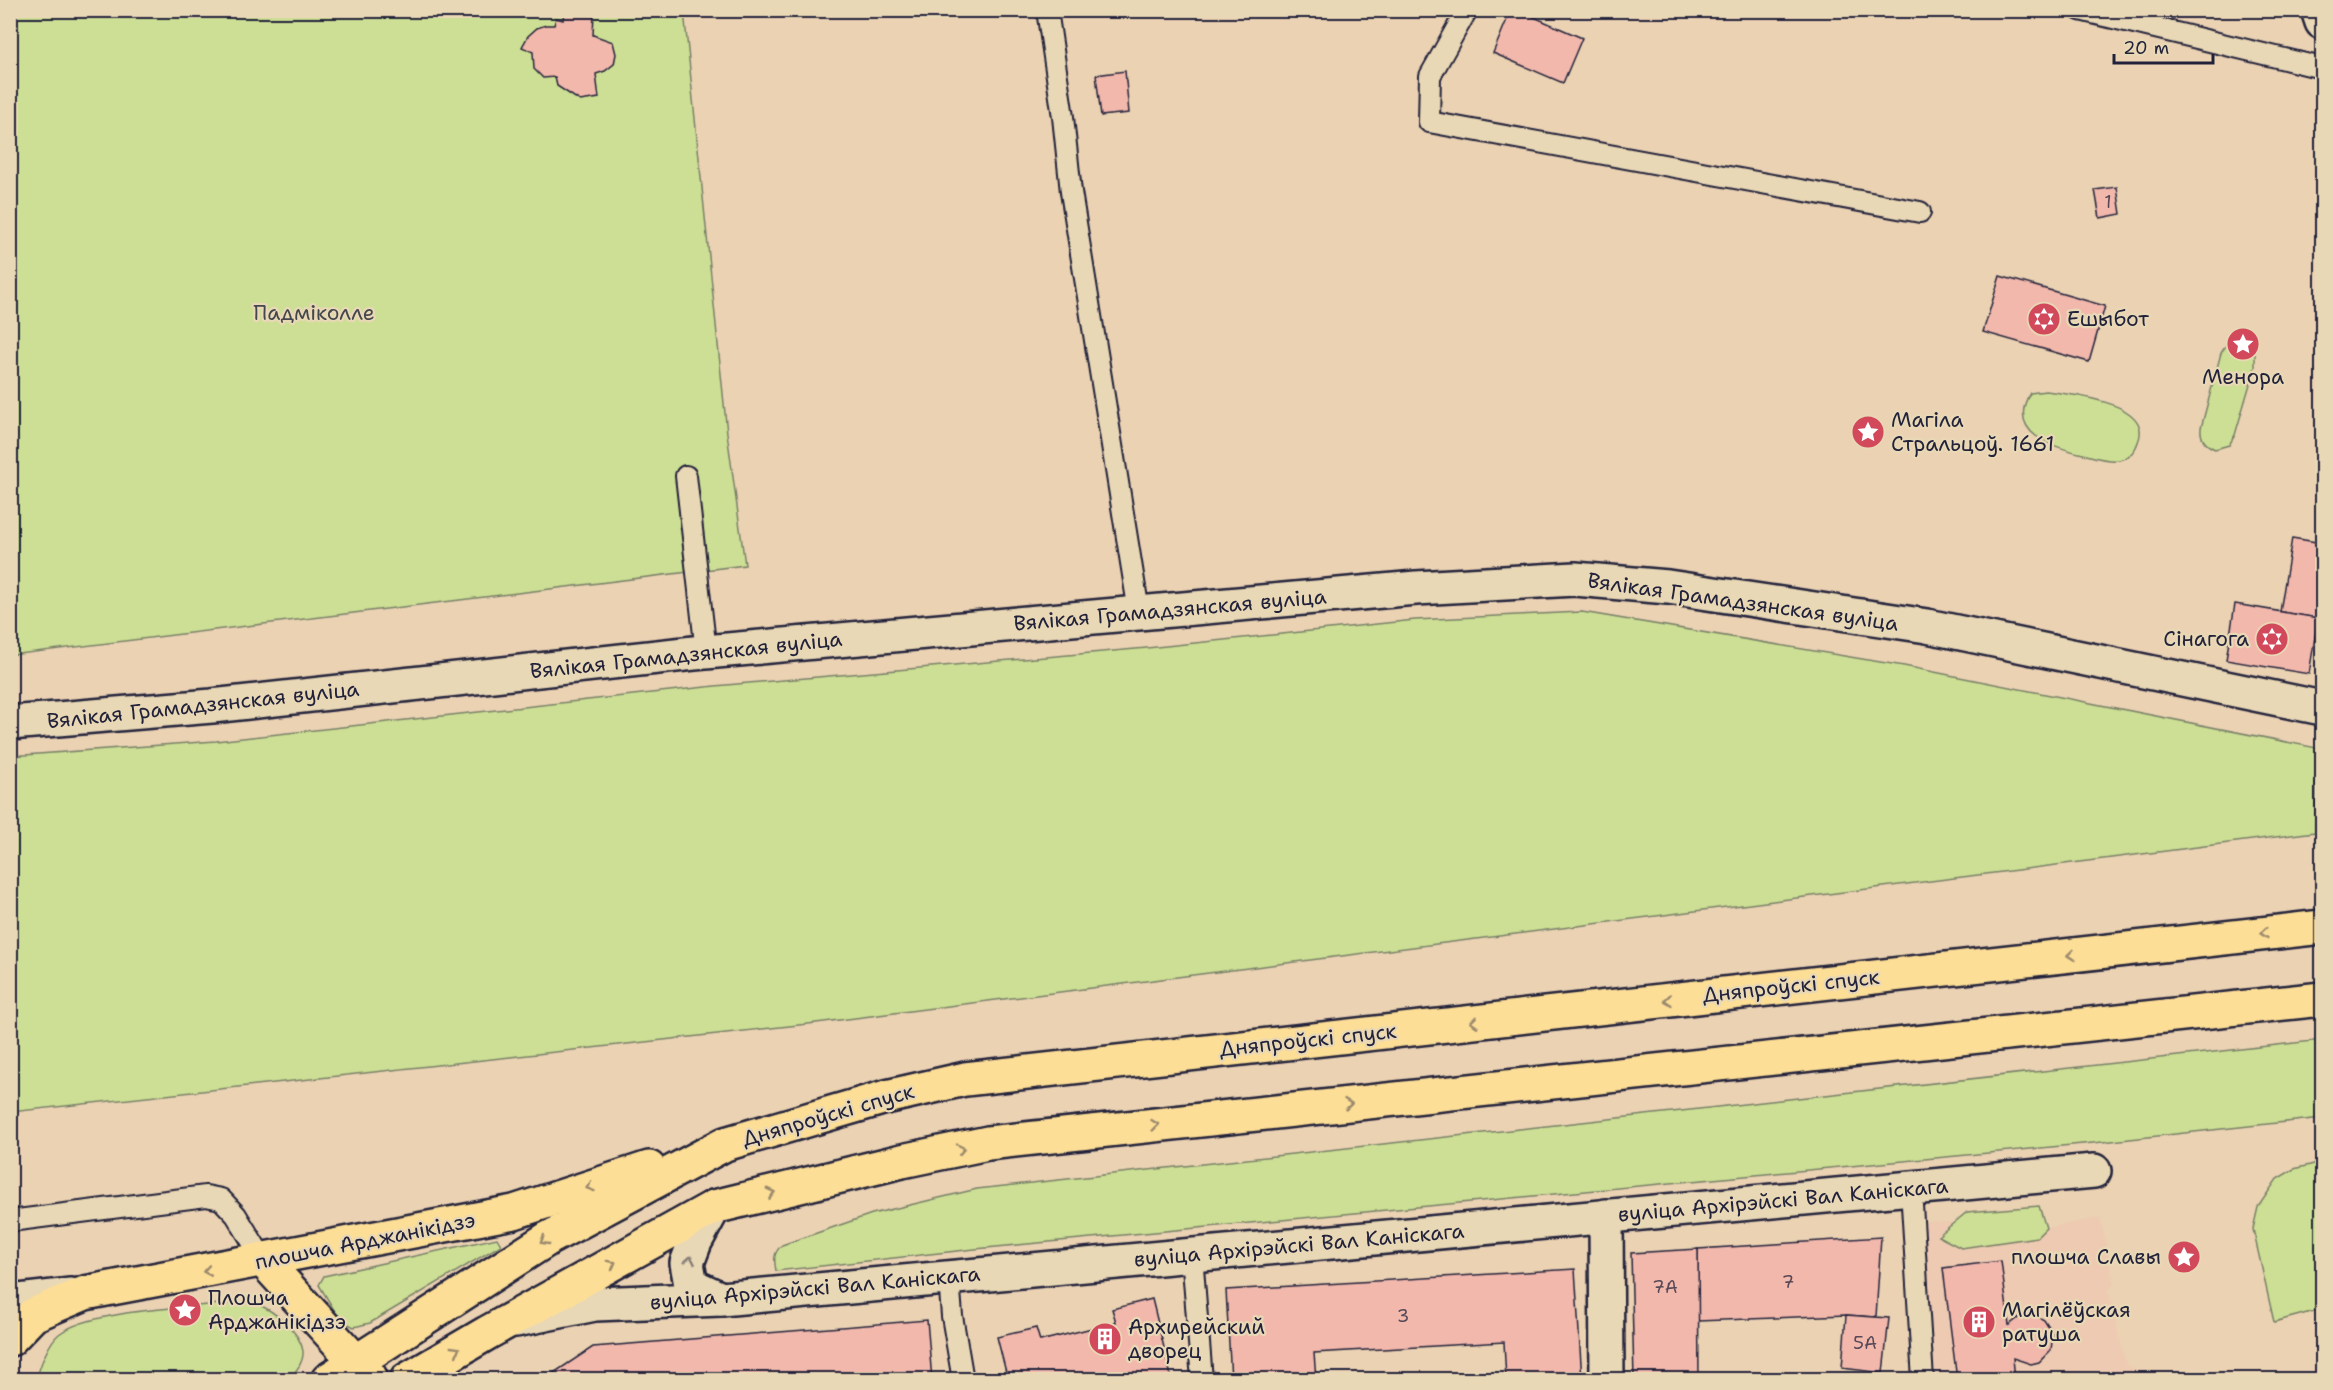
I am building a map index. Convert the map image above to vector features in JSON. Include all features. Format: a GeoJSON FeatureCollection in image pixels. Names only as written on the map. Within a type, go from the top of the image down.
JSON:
{"type":"FeatureCollection","features":[{"type":"Feature","properties":{"kind":"main road","name":"Дняпроўскі спуск"},"geometry":{"type":"LineString","coordinates":[[328,1380],[364,1370],[549,1238],[725,1144],[886,1097],[965,1078],[2322,927]]}},
{"type":"Feature","properties":{"kind":"main road"},"geometry":{"type":"LineString","coordinates":[[407,1380],[714,1207],[902,1161],[988,1143],[2322,999]]}},
{"type":"Feature","properties":{"kind":"main road","name":"плошча Арджанікідзэ"},"geometry":{"type":"LineString","coordinates":[[10,1339],[33,1315],[85,1293],[514,1212],[725,1144]]}},
{"type":"Feature","properties":{"kind":"main road"},"geometry":{"type":"LineString","coordinates":[[264,1261],[364,1370]]}},
{"type":"Feature","properties":{"kind":"street"},"geometry":{"type":"LineString","coordinates":[[2318,10],[2322,22]]}},
{"type":"Feature","properties":{"kind":"street","name":"Вялікая Грамадзянская вуліца"},"geometry":{"type":"LineString","coordinates":[[10,723],[201,707],[706,652],[1139,612],[1416,588],[1575,579],[1668,587],[1927,626],[2322,708]]}},
{"type":"Feature","properties":{"kind":"street","name":"вуліца Архірэйскі Вал Каніскага"},"geometry":{"type":"LineString","coordinates":[[506,1323],[595,1304],[721,1299],[2094,1171]]}},
{"type":"Feature","properties":{"kind":"street"},"geometry":{"type":"LineString","coordinates":[[714,1207],[695,1242],[687,1263],[691,1285],[721,1299]]}},
{"type":"Feature","properties":{"kind":"street"},"geometry":{"type":"LineString","coordinates":[[1606,1216],[1607,1380]]}},
{"type":"Feature","properties":{"kind":"street"},"geometry":{"type":"LineString","coordinates":[[10,1302],[85,1293]]}},
{"type":"Feature","properties":{"kind":"lane"},"geometry":{"type":"LineString","coordinates":[[1047,10],[1063,117],[1071,192],[1139,612]]}},
{"type":"Feature","properties":{"kind":"lane"},"geometry":{"type":"LineString","coordinates":[[1467,10],[1430,76],[1428,122],[1920,212]]}},
{"type":"Feature","properties":{"kind":"lane"},"geometry":{"type":"LineString","coordinates":[[2080,10],[2318,67],[2322,65]]}},
{"type":"Feature","properties":{"kind":"lane"},"geometry":{"type":"LineString","coordinates":[[686,476],[706,652]]}},
{"type":"Feature","properties":{"kind":"lane"},"geometry":{"type":"LineString","coordinates":[[1911,1189],[1923,1380]]}},
{"type":"Feature","properties":{"kind":"lane"},"geometry":{"type":"LineString","coordinates":[[10,1221],[206,1196],[221,1199],[236,1215],[264,1261]]}},
{"type":"Feature","properties":{"kind":"lane"},"geometry":{"type":"LineString","coordinates":[[1192,1255],[1202,1380]]}},
{"type":"Feature","properties":{"kind":"lane"},"geometry":{"type":"LineString","coordinates":[[949,1278],[952,1316],[963,1380]]}},
{"type":"Feature","properties":{"kind":"shaded area"},"geometry":{"type":"Polygon","coordinates":[[[2100,1218],[2114,1284],[2108,1291],[2126,1365],[2145,1376],[2145,1379],[1914,1379],[1907,1220],[2046,1228],[2100,1218]]]}},
{"type":"Feature","properties":{"kind":"green space","name":"Падміколле"},"geometry":{"type":"Polygon","coordinates":[[[11,11],[684,11],[727,433],[745,565],[11,655],[11,11]]]}},
{"type":"Feature","properties":{"kind":"green space"},"geometry":{"type":"Polygon","coordinates":[[[2236,341],[2246,345],[2255,354],[2255,367],[2235,435],[2229,445],[2215,449],[2204,441],[2201,428],[2221,353],[2227,344],[2236,341]]]}},
{"type":"Feature","properties":{"kind":"green space"},"geometry":{"type":"Polygon","coordinates":[[[2046,391],[2089,398],[2122,409],[2134,418],[2140,428],[2138,442],[2131,454],[2123,459],[2106,460],[2059,447],[2036,436],[2028,428],[2024,419],[2024,407],[2030,393],[2046,391]]]}},
{"type":"Feature","properties":{"kind":"green space"},"geometry":{"type":"Polygon","coordinates":[[[1582,612],[1904,666],[2317,748],[2315,832],[808,1024],[11,1112],[11,756],[216,741],[715,686],[1147,648],[1415,620],[1582,612]]]}},
{"type":"Feature","properties":{"kind":"green space"},"geometry":{"type":"Polygon","coordinates":[[[2322,1040],[2322,1118],[2093,1143],[975,1249],[776,1271],[775,1267],[776,1254],[782,1245],[872,1214],[977,1189],[2322,1040]]]}},
{"type":"Feature","properties":{"kind":"green space"},"geometry":{"type":"Polygon","coordinates":[[[2322,1162],[2322,1309],[2274,1322],[2253,1229],[2258,1207],[2277,1179],[2294,1169],[2322,1162]]]}},
{"type":"Feature","properties":{"kind":"green space"},"geometry":{"type":"Polygon","coordinates":[[[2039,1206],[2046,1228],[2037,1237],[1961,1248],[1938,1236],[1967,1212],[2039,1206]]]}},
{"type":"Feature","properties":{"kind":"green space"},"geometry":{"type":"Polygon","coordinates":[[[497,1238],[501,1245],[370,1323],[354,1327],[340,1320],[319,1285],[324,1276],[497,1238]]]}},
{"type":"Feature","properties":{"kind":"green space"},"geometry":{"type":"Polygon","coordinates":[[[219,1304],[257,1304],[271,1311],[292,1329],[301,1344],[303,1355],[298,1367],[288,1380],[37,1379],[42,1362],[52,1343],[59,1334],[73,1326],[113,1315],[219,1304]]]}},
{"type":"Feature","properties":{"kind":"building"},"geometry":{"type":"Polygon","coordinates":[[[1511,10],[1518,10],[1582,38],[1563,83],[1493,53],[1511,10]]]}},
{"type":"Feature","properties":{"kind":"building"},"geometry":{"type":"Polygon","coordinates":[[[564,11],[594,13],[593,35],[613,42],[616,54],[614,64],[596,74],[599,98],[580,101],[557,86],[555,77],[543,78],[534,69],[533,52],[522,47],[528,36],[537,28],[554,25],[556,18],[563,20],[564,11]]]}},
{"type":"Feature","properties":{"kind":"building"},"geometry":{"type":"Polygon","coordinates":[[[1125,71],[1129,113],[1101,116],[1096,75],[1125,71]]]}},
{"type":"Feature","properties":{"kind":"building"},"geometry":{"type":"Polygon","coordinates":[[[2117,187],[2121,214],[2100,218],[2095,190],[2117,187]]]}},
{"type":"Feature","properties":{"kind":"building","name":"Ешыбот"},"geometry":{"type":"Polygon","coordinates":[[[2000,276],[2105,306],[2089,362],[1983,332],[2000,276]]]}},
{"type":"Feature","properties":{"kind":"building"},"geometry":{"type":"Polygon","coordinates":[[[2292,538],[2322,543],[2322,593],[2318,618],[2280,612],[2292,538]]]}},
{"type":"Feature","properties":{"kind":"building","name":"Сінагога"},"geometry":{"type":"Polygon","coordinates":[[[2235,604],[2318,618],[2309,674],[2226,660],[2235,604]]]}},
{"type":"Feature","properties":{"kind":"building"},"geometry":{"type":"Polygon","coordinates":[[[1881,1237],[1876,1317],[1846,1315],[1698,1321],[1698,1249],[1881,1237]]]}},
{"type":"Feature","properties":{"kind":"building"},"geometry":{"type":"Polygon","coordinates":[[[1698,1249],[1699,1380],[1634,1380],[1631,1253],[1698,1249]]]}},
{"type":"Feature","properties":{"kind":"building","name":"Магілёўская ратуша"},"geometry":{"type":"Polygon","coordinates":[[[2001,1261],[2009,1325],[2021,1316],[2037,1316],[2044,1320],[2053,1334],[2051,1350],[2039,1362],[2031,1364],[2013,1358],[2015,1380],[1957,1380],[1943,1268],[2001,1261]]]}},
{"type":"Feature","properties":{"kind":"building"},"geometry":{"type":"Polygon","coordinates":[[[1575,1269],[1582,1380],[1506,1380],[1504,1342],[1314,1353],[1316,1380],[1231,1380],[1226,1290],[1575,1269]]]}},
{"type":"Feature","properties":{"kind":"building","name":"Архирейский дворец"},"geometry":{"type":"Polygon","coordinates":[[[1152,1299],[1172,1380],[1008,1380],[997,1337],[1036,1328],[1040,1341],[1116,1322],[1112,1309],[1152,1299]]]}},
{"type":"Feature","properties":{"kind":"building"},"geometry":{"type":"Polygon","coordinates":[[[1846,1315],[1889,1318],[1883,1373],[1842,1368],[1846,1315]]]}},
{"type":"Feature","properties":{"kind":"building"},"geometry":{"type":"Polygon","coordinates":[[[927,1320],[932,1380],[543,1380],[593,1347],[927,1320]]]}},
{"type":"Feature","properties":{"kind":"place","name":"Ешыбот"},"geometry":{"type":"Point","coordinates":[2044,319]}},
{"type":"Feature","properties":{"kind":"place","name":"Менора"},"geometry":{"type":"Point","coordinates":[2243,344]}},
{"type":"Feature","properties":{"kind":"place","name":"Магіла Стральцоў. 1661"},"geometry":{"type":"Point","coordinates":[1868,432]}},
{"type":"Feature","properties":{"kind":"place","name":"Сінагога"},"geometry":{"type":"Point","coordinates":[2272,639]}},
{"type":"Feature","properties":{"kind":"place","name":"плошча Славы"},"geometry":{"type":"Point","coordinates":[2184,1257]}},
{"type":"Feature","properties":{"kind":"place","name":"Плошча Арджанікідзэ"},"geometry":{"type":"Point","coordinates":[185,1310]}},
{"type":"Feature","properties":{"kind":"place","name":"Магілёўская ратуша"},"geometry":{"type":"Point","coordinates":[1979,1322]}},
{"type":"Feature","properties":{"kind":"place","name":"Архирейский дворец"},"geometry":{"type":"Point","coordinates":[1105,1339]}}]}
